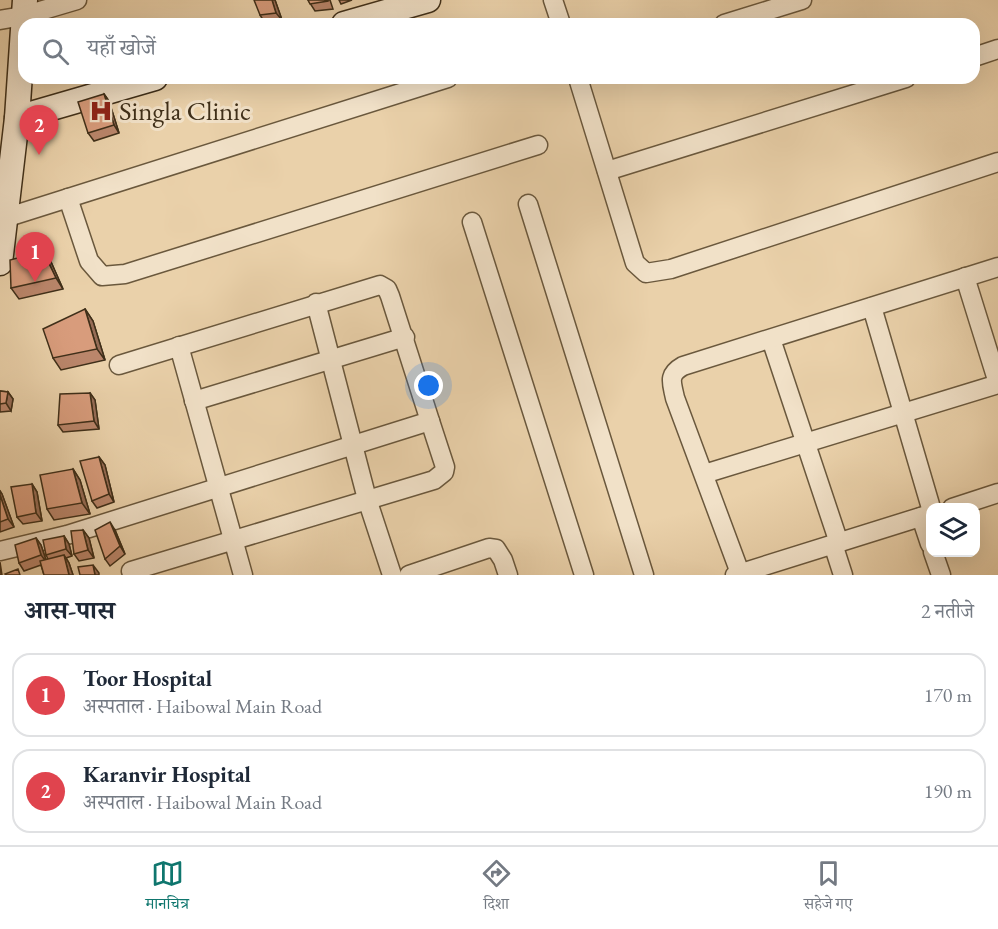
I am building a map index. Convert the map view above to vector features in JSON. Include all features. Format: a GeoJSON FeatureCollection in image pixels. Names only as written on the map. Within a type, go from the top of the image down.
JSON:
{"type":"FeatureCollection","features":[{"type":"Feature","properties":{"kind":"street"},"geometry":{"type":"LineString","coordinates":[[0,263],[17,118],[16,12],[77,0]]}},
{"type":"Feature","properties":{"kind":"street"},"geometry":{"type":"LineString","coordinates":[[365,18],[428,0]]}},
{"type":"Feature","properties":{"kind":"street"},"geometry":{"type":"LineString","coordinates":[[553,0],[559,18]]}},
{"type":"Feature","properties":{"kind":"street"},"geometry":{"type":"LineString","coordinates":[[744,18],[802,0]]}},
{"type":"Feature","properties":{"kind":"street"},"geometry":{"type":"LineString","coordinates":[[980,55],[998,50]]}},
{"type":"Feature","properties":{"kind":"street"},"geometry":{"type":"LineString","coordinates":[[17,118],[134,84]]}},
{"type":"Feature","properties":{"kind":"street"},"geometry":{"type":"LineString","coordinates":[[5,218],[429,84]]}},
{"type":"Feature","properties":{"kind":"street"},"geometry":{"type":"LineString","coordinates":[[580,84],[635,263],[646,273],[671,269],[998,162]]}},
{"type":"Feature","properties":{"kind":"street"},"geometry":{"type":"LineString","coordinates":[[607,171],[887,84]]}},
{"type":"Feature","properties":{"kind":"street"},"geometry":{"type":"LineString","coordinates":[[68,198],[89,261],[102,276],[111,276],[537,145]]}},
{"type":"Feature","properties":{"kind":"street"},"geometry":{"type":"LineString","coordinates":[[528,204],[644,575]]}},
{"type":"Feature","properties":{"kind":"street"},"geometry":{"type":"LineString","coordinates":[[472,222],[584,575]]}},
{"type":"Feature","properties":{"kind":"street"},"geometry":{"type":"LineString","coordinates":[[926,514],[836,544],[772,569],[737,574],[704,474],[675,398],[672,377],[674,372],[683,366],[998,267]]}},
{"type":"Feature","properties":{"kind":"street"},"geometry":{"type":"LineString","coordinates":[[704,474],[998,384],[965,277]]}},
{"type":"Feature","properties":{"kind":"street"},"geometry":{"type":"LineString","coordinates":[[119,365],[316,303],[375,286],[384,286],[405,337],[445,467],[444,472],[434,480],[131,571]]}},
{"type":"Feature","properties":{"kind":"street"},"geometry":{"type":"LineString","coordinates":[[316,303],[367,499],[392,575]]}},
{"type":"Feature","properties":{"kind":"street"},"geometry":{"type":"LineString","coordinates":[[872,307],[903,413],[926,505]]}},
{"type":"Feature","properties":{"kind":"street"},"geometry":{"type":"LineString","coordinates":[[194,401],[405,337]]}},
{"type":"Feature","properties":{"kind":"street"},"geometry":{"type":"LineString","coordinates":[[771,339],[806,443],[843,575]]}},
{"type":"Feature","properties":{"kind":"street"},"geometry":{"type":"LineString","coordinates":[[179,346],[243,575]]}},
{"type":"Feature","properties":{"kind":"street"},"geometry":{"type":"LineString","coordinates":[[0,551],[67,535],[430,421]]}},
{"type":"Feature","properties":{"kind":"street"},"geometry":{"type":"LineString","coordinates":[[965,503],[998,493]]}},
{"type":"Feature","properties":{"kind":"street"},"geometry":{"type":"LineString","coordinates":[[409,575],[489,548],[499,553],[508,575]]}},
{"type":"Feature","properties":{"kind":"street"},"geometry":{"type":"LineString","coordinates":[[935,557],[941,575]]}},
{"type":"Feature","properties":{"kind":"building"},"geometry":{"type":"Polygon","coordinates":[[[254,0],[272,0],[276,13],[260,15],[254,0]]]}},
{"type":"Feature","properties":{"kind":"building"},"geometry":{"type":"Polygon","coordinates":[[[308,0],[328,0],[328,1],[310,4],[308,0]]]}},
{"type":"Feature","properties":{"kind":"building"},"geometry":{"type":"Polygon","coordinates":[[[104,94],[114,125],[88,133],[78,102],[104,94]]]}},
{"type":"Feature","properties":{"kind":"building"},"geometry":{"type":"Polygon","coordinates":[[[43,251],[56,278],[11,288],[10,260],[43,251]]]}},
{"type":"Feature","properties":{"kind":"building"},"geometry":{"type":"Polygon","coordinates":[[[85,309],[97,349],[53,358],[43,329],[85,309]]]}},
{"type":"Feature","properties":{"kind":"building"},"geometry":{"type":"Polygon","coordinates":[[[0,391],[8,392],[6,403],[0,404],[0,391]]]}},
{"type":"Feature","properties":{"kind":"building"},"geometry":{"type":"Polygon","coordinates":[[[90,393],[94,421],[58,425],[60,394],[90,393]]]}},
{"type":"Feature","properties":{"kind":"building"},"geometry":{"type":"Polygon","coordinates":[[[99,457],[109,494],[92,501],[80,461],[99,457]]]}},
{"type":"Feature","properties":{"kind":"building"},"geometry":{"type":"Polygon","coordinates":[[[73,469],[82,503],[47,509],[40,475],[73,469]]]}},
{"type":"Feature","properties":{"kind":"building"},"geometry":{"type":"Polygon","coordinates":[[[32,484],[36,513],[17,517],[11,487],[32,484]]]}},
{"type":"Feature","properties":{"kind":"building"},"geometry":{"type":"Polygon","coordinates":[[[0,495],[8,519],[0,522],[0,495]]]}},
{"type":"Feature","properties":{"kind":"building"},"geometry":{"type":"Polygon","coordinates":[[[110,522],[120,546],[105,559],[95,530],[110,522]]]}},
{"type":"Feature","properties":{"kind":"building"},"geometry":{"type":"Polygon","coordinates":[[[83,530],[88,550],[74,554],[71,531],[83,530]]]}},
{"type":"Feature","properties":{"kind":"building"},"geometry":{"type":"Polygon","coordinates":[[[64,536],[66,549],[46,555],[43,540],[64,536]]]}},
{"type":"Feature","properties":{"kind":"building"},"geometry":{"type":"Polygon","coordinates":[[[36,538],[41,555],[19,563],[15,545],[36,538]]]}},
{"type":"Feature","properties":{"kind":"building"},"geometry":{"type":"Polygon","coordinates":[[[64,555],[69,575],[44,575],[40,561],[64,555]]]}},
{"type":"Feature","properties":{"kind":"building"},"geometry":{"type":"Polygon","coordinates":[[[93,565],[95,575],[80,575],[78,567],[93,565]]]}},
{"type":"Feature","properties":{"kind":"building"},"geometry":{"type":"Polygon","coordinates":[[[18,569],[20,575],[5,574],[18,569]]]}},
{"type":"Feature","properties":{"kind":"place","name":"Singla Clinic"},"geometry":{"type":"Point","coordinates":[101,111]}},
{"type":"Feature","properties":{"kind":"place","name":"Karanvir Hospital"},"geometry":{"type":"Point","coordinates":[39,155]}},
{"type":"Feature","properties":{"kind":"place","name":"Toor Hospital"},"geometry":{"type":"Point","coordinates":[35,282]}}]}
